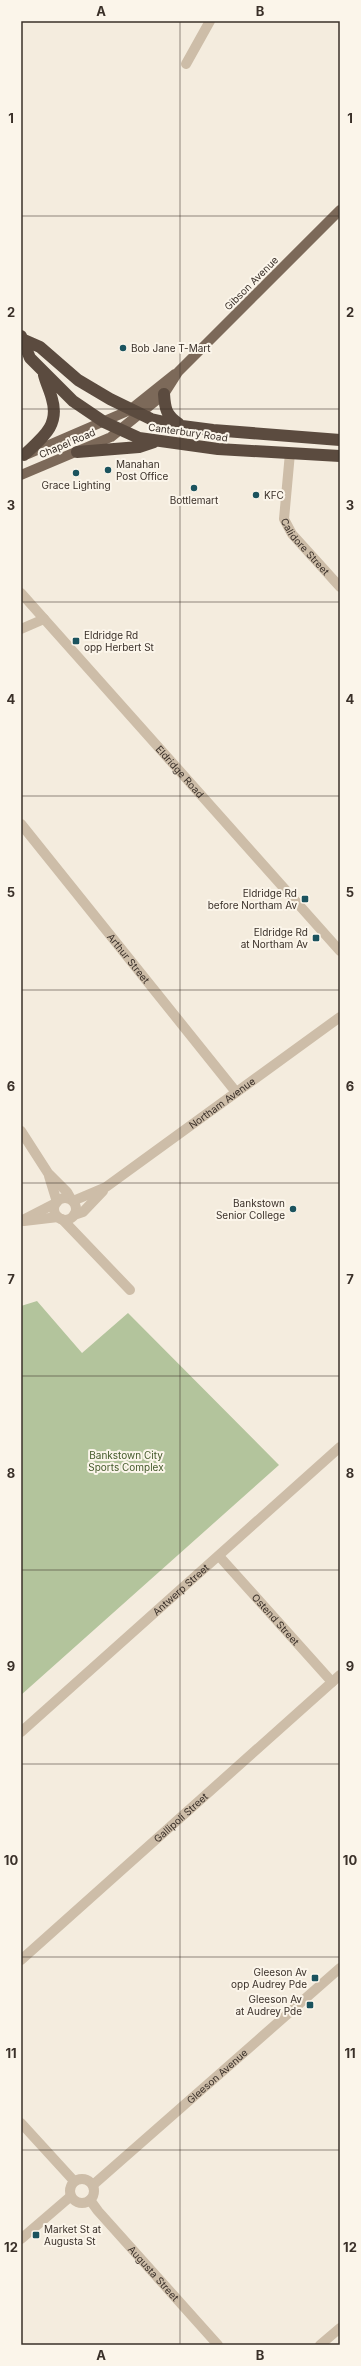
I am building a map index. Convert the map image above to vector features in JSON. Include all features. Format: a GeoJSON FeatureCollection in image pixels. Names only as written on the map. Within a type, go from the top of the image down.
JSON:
{"type":"FeatureCollection","features":[{"type":"Feature","properties":{"kind":"highway","name":"Canterbury Road"},"geometry":{"type":"LineString","coordinates":[[23,338],[30,358],[73,401],[104,422],[139,438],[218,449],[340,456]]}},
{"type":"Feature","properties":{"kind":"highway","name":"Canterbury Road"},"geometry":{"type":"LineString","coordinates":[[23,338],[40,347],[78,380],[134,412],[182,426],[340,440]]}},
{"type":"Feature","properties":{"kind":"highway"},"geometry":{"type":"LineString","coordinates":[[23,456],[47,434],[53,423],[54,407],[42,370]]}},
{"type":"Feature","properties":{"kind":"highway"},"geometry":{"type":"LineString","coordinates":[[164,394],[164,405],[167,414],[182,426]]}},
{"type":"Feature","properties":{"kind":"highway"},"geometry":{"type":"LineString","coordinates":[[76,452],[139,447],[159,441]]}},
{"type":"Feature","properties":{"kind":"main road","name":"Gibson Avenue"},"geometry":{"type":"LineString","coordinates":[[121,429],[134,412],[178,372],[340,210]]}},
{"type":"Feature","properties":{"kind":"main road","name":"Gibson Avenue"},"geometry":{"type":"LineString","coordinates":[[104,422],[134,412],[164,394],[178,372]]}},
{"type":"Feature","properties":{"kind":"main road","name":"Chapel Road"},"geometry":{"type":"LineString","coordinates":[[23,456],[104,422]]}},
{"type":"Feature","properties":{"kind":"main road","name":"Chapel Road"},"geometry":{"type":"LineString","coordinates":[[21,475],[111,437],[121,429]]}},
{"type":"Feature","properties":{"kind":"street"},"geometry":{"type":"LineString","coordinates":[[186,64],[210,21]]}},
{"type":"Feature","properties":{"kind":"street","name":"Calidore Street"},"geometry":{"type":"LineString","coordinates":[[290,453],[284,519],[292,534],[340,587]]}},
{"type":"Feature","properties":{"kind":"street","name":"Eldridge Road"},"geometry":{"type":"LineString","coordinates":[[21,593],[339,950]]}},
{"type":"Feature","properties":{"kind":"street"},"geometry":{"type":"LineString","coordinates":[[21,629],[44,619]]}},
{"type":"Feature","properties":{"kind":"street","name":"Arthur Street"},"geometry":{"type":"LineString","coordinates":[[21,824],[236,1092]]}},
{"type":"Feature","properties":{"kind":"street","name":"Northam Avenue"},"geometry":{"type":"LineString","coordinates":[[73,1216],[86,1209],[106,1188],[339,1017]]}},
{"type":"Feature","properties":{"kind":"street"},"geometry":{"type":"LineString","coordinates":[[21,1130],[48,1173],[67,1192],[72,1200],[76,1208],[73,1216],[86,1242]]}},
{"type":"Feature","properties":{"kind":"street"},"geometry":{"type":"LineString","coordinates":[[48,1173],[56,1202],[54,1209],[60,1218],[86,1242],[130,1290]]}},
{"type":"Feature","properties":{"kind":"street","name":"Northam Avenue"},"geometry":{"type":"LineString","coordinates":[[72,1200],[106,1188]]}},
{"type":"Feature","properties":{"kind":"street"},"geometry":{"type":"LineString","coordinates":[[21,1221],[64,1198],[72,1200]]}},
{"type":"Feature","properties":{"kind":"street"},"geometry":{"type":"LineString","coordinates":[[21,1221],[73,1216]]}},
{"type":"Feature","properties":{"kind":"street","name":"Antwerp Street"},"geometry":{"type":"LineString","coordinates":[[21,1732],[340,1447]]}},
{"type":"Feature","properties":{"kind":"street","name":"Ostend Street"},"geometry":{"type":"LineString","coordinates":[[219,1556],[336,1679]]}},
{"type":"Feature","properties":{"kind":"street","name":"Gallipoli Street"},"geometry":{"type":"LineString","coordinates":[[21,1960],[336,1679]]}},
{"type":"Feature","properties":{"kind":"street","name":"Gleeson Avenue"},"geometry":{"type":"LineString","coordinates":[[93,2185],[339,1972]]}},
{"type":"Feature","properties":{"kind":"street"},"geometry":{"type":"LineString","coordinates":[[21,2123],[74,2181]]}},
{"type":"Feature","properties":{"kind":"street"},"geometry":{"type":"LineString","coordinates":[[86,2179],[93,2185],[94,2191],[90,2200],[84,2203],[78,2202],[71,2196],[70,2188],[74,2181],[86,2179]]}},
{"type":"Feature","properties":{"kind":"street"},"geometry":{"type":"LineString","coordinates":[[21,2239],[71,2196]]}},
{"type":"Feature","properties":{"kind":"street","name":"Augusta Street"},"geometry":{"type":"LineString","coordinates":[[90,2200],[98,2211],[218,2345]]}},
{"type":"Feature","properties":{"kind":"street"},"geometry":{"type":"LineString","coordinates":[[320,2345],[340,2328]]}},
{"type":"Feature","properties":{"kind":"green space","name":"Bankstown City Sports Complex"},"geometry":{"type":"Polygon","coordinates":[[[37,1301],[82,1353],[128,1313],[279,1465],[21,1695],[21,1306],[37,1301]]]}},
{"type":"Feature","properties":{"kind":"place","name":"Bob Jane T-Mart"},"geometry":{"type":"Point","coordinates":[123,348]}},
{"type":"Feature","properties":{"kind":"place","name":"Manahan Post Office"},"geometry":{"type":"Point","coordinates":[108,470]}},
{"type":"Feature","properties":{"kind":"place","name":"Grace Lighting"},"geometry":{"type":"Point","coordinates":[76,473]}},
{"type":"Feature","properties":{"kind":"place","name":"Bottlemart"},"geometry":{"type":"Point","coordinates":[194,488]}},
{"type":"Feature","properties":{"kind":"place","name":"KFC"},"geometry":{"type":"Point","coordinates":[256,495]}},
{"type":"Feature","properties":{"kind":"place","name":"Eldridge Rd opp Herbert St"},"geometry":{"type":"Point","coordinates":[76,641]}},
{"type":"Feature","properties":{"kind":"place","name":"Eldridge Rd before Northam Av"},"geometry":{"type":"Point","coordinates":[305,899]}},
{"type":"Feature","properties":{"kind":"place","name":"Eldridge Rd at Northam Av"},"geometry":{"type":"Point","coordinates":[316,938]}},
{"type":"Feature","properties":{"kind":"place","name":"Bankstown Senior College"},"geometry":{"type":"Point","coordinates":[293,1209]}},
{"type":"Feature","properties":{"kind":"place","name":"Gleeson Av opp Audrey Pde"},"geometry":{"type":"Point","coordinates":[315,1978]}},
{"type":"Feature","properties":{"kind":"place","name":"Gleeson Av at Audrey Pde"},"geometry":{"type":"Point","coordinates":[310,2005]}},
{"type":"Feature","properties":{"kind":"place","name":"Market St at Augusta St"},"geometry":{"type":"Point","coordinates":[36,2235]}}]}
